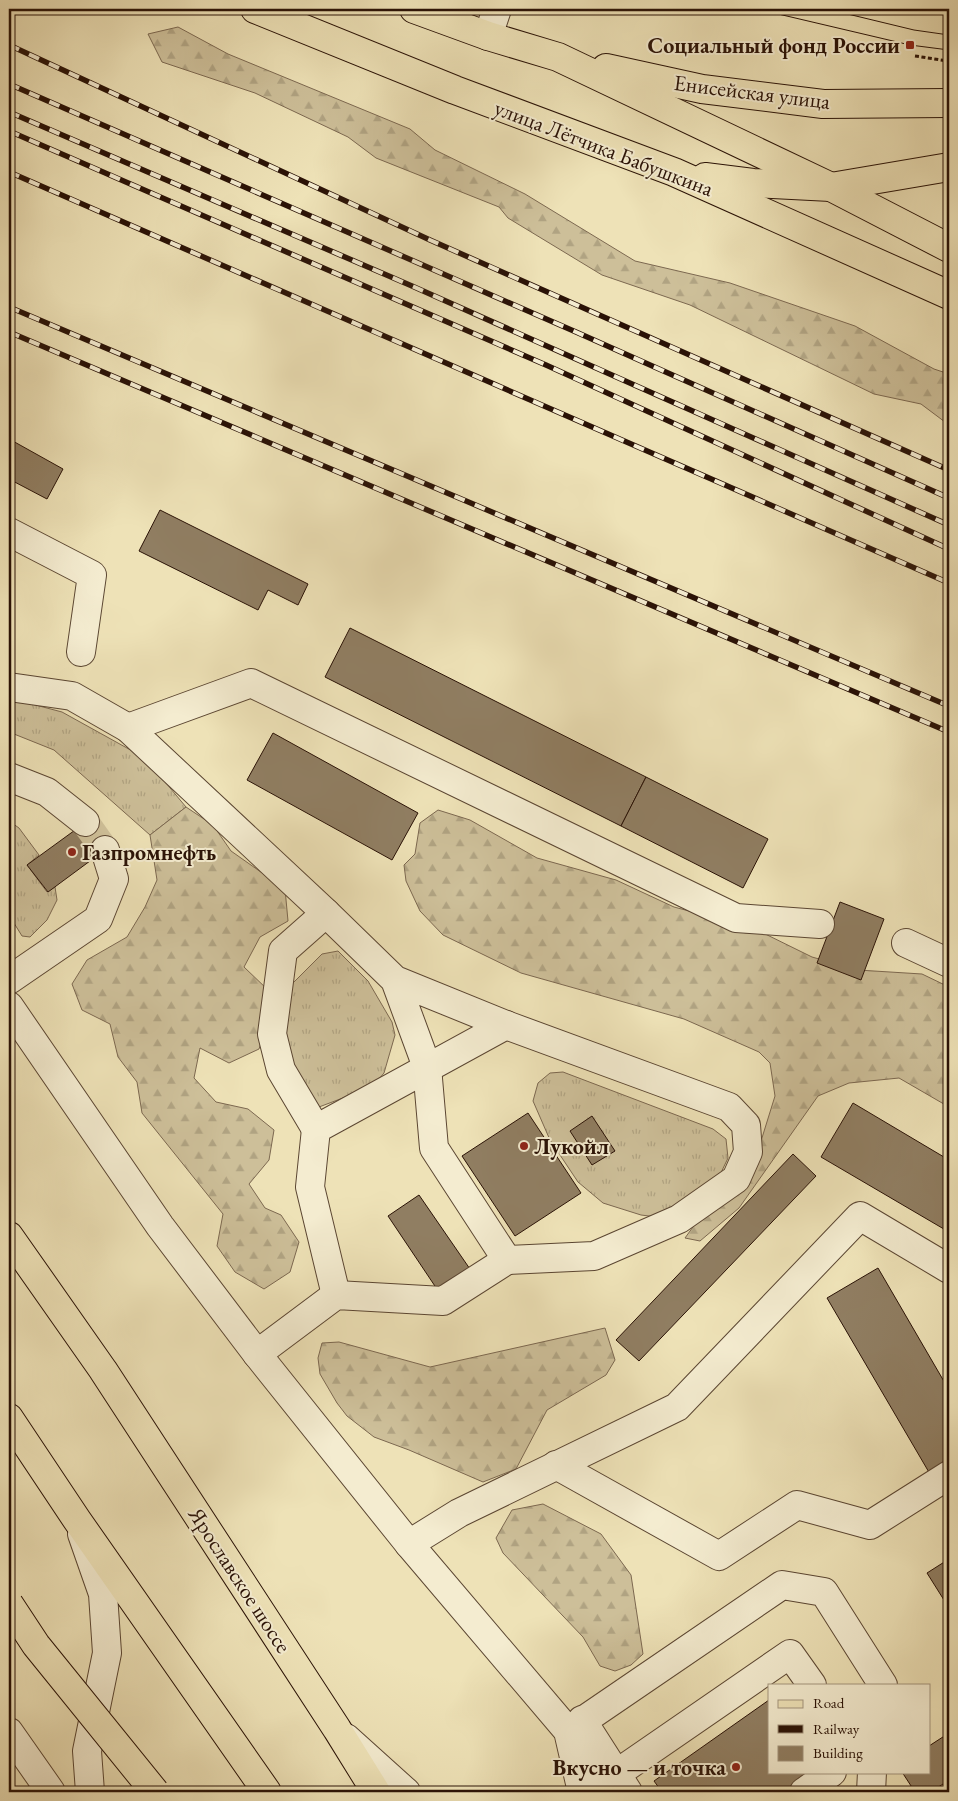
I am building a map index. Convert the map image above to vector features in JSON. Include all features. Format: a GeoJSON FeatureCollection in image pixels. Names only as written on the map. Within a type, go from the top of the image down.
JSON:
{"type":"FeatureCollection","features":[{"type":"Feature","properties":{"kind":"main road","name":"улица Лётчика Бабушкина"},"geometry":{"type":"LineString","coordinates":[[255,9],[455,90],[674,172],[949,295]]}},
{"type":"Feature","properties":{"kind":"main road"},"geometry":{"type":"LineString","coordinates":[[414,9],[488,36],[558,57],[831,187],[949,248]]}},
{"type":"Feature","properties":{"kind":"main road","name":"Енисейская улица"},"geometry":{"type":"LineString","coordinates":[[558,57],[702,89],[823,104],[949,103]]}},
{"type":"Feature","properties":{"kind":"main road"},"geometry":{"type":"LineString","coordinates":[[674,172],[753,183],[831,187],[949,167]]}},
{"type":"Feature","properties":{"kind":"main road","name":"Ярославское шоссе"},"geometry":{"type":"LineString","coordinates":[[9,1236],[103,1370],[376,1792]]}},
{"type":"Feature","properties":{"kind":"main road"},"geometry":{"type":"LineString","coordinates":[[15,1427],[77,1520],[267,1792]]}},
{"type":"Feature","properties":{"kind":"main road"},"geometry":{"type":"LineString","coordinates":[[9,1604],[36,1645],[155,1792]]}},
{"type":"Feature","properties":{"kind":"street"},"geometry":{"type":"LineString","coordinates":[[488,36],[497,9]]}},
{"type":"Feature","properties":{"kind":"street"},"geometry":{"type":"LineString","coordinates":[[9,532],[92,575],[81,652]]}},
{"type":"Feature","properties":{"kind":"street"},"geometry":{"type":"LineString","coordinates":[[128,728],[251,682],[736,918],[820,924]]}},
{"type":"Feature","properties":{"kind":"street"},"geometry":{"type":"LineString","coordinates":[[9,687],[72,696],[128,728],[395,980],[506,1025],[729,1108],[746,1125],[748,1152],[736,1178],[679,1219],[594,1256],[507,1260],[442,1301],[336,1295],[257,1354]]}},
{"type":"Feature","properties":{"kind":"street"},"geometry":{"type":"LineString","coordinates":[[9,777],[46,792],[85,822]]}},
{"type":"Feature","properties":{"kind":"street"},"geometry":{"type":"LineString","coordinates":[[9,980],[98,919],[114,879],[105,850]]}},
{"type":"Feature","properties":{"kind":"street"},"geometry":{"type":"LineString","coordinates":[[326,913],[283,951],[272,1034],[281,1070],[316,1129],[310,1187],[336,1295]]}},
{"type":"Feature","properties":{"kind":"street"},"geometry":{"type":"LineString","coordinates":[[906,942],[949,963]]}},
{"type":"Feature","properties":{"kind":"street"},"geometry":{"type":"LineString","coordinates":[[395,980],[427,1067],[434,1148],[507,1260]]}},
{"type":"Feature","properties":{"kind":"street"},"geometry":{"type":"LineString","coordinates":[[9,1006],[160,1226],[257,1354],[409,1544],[575,1726],[616,1786],[790,1654],[811,1684]]}},
{"type":"Feature","properties":{"kind":"street"},"geometry":{"type":"LineString","coordinates":[[316,1129],[506,1025]]}},
{"type":"Feature","properties":{"kind":"street"},"geometry":{"type":"LineString","coordinates":[[409,1544],[459,1513],[677,1407],[860,1216],[949,1269]]}},
{"type":"Feature","properties":{"kind":"street"},"geometry":{"type":"LineString","coordinates":[[556,1465],[719,1556],[797,1505],[870,1525],[949,1475]]}},
{"type":"Feature","properties":{"kind":"street"},"geometry":{"type":"LineString","coordinates":[[77,1520],[102,1594],[107,1653],[87,1751],[90,1792]]}},
{"type":"Feature","properties":{"kind":"street"},"geometry":{"type":"LineString","coordinates":[[575,1726],[782,1585],[824,1592],[882,1684]]}},
{"type":"Feature","properties":{"kind":"street"},"geometry":{"type":"LineString","coordinates":[[575,1726],[582,1792]]}},
{"type":"Feature","properties":{"kind":"street"},"geometry":{"type":"LineString","coordinates":[[337,1729],[406,1792]]}},
{"type":"Feature","properties":{"kind":"street"},"geometry":{"type":"LineString","coordinates":[[9,1732],[51,1792]]}},
{"type":"Feature","properties":{"kind":"street"},"geometry":{"type":"LineString","coordinates":[[804,1792],[829,1774]]}},
{"type":"Feature","properties":{"kind":"street"},"geometry":{"type":"LineString","coordinates":[[871,1792],[872,1774]]}},
{"type":"Feature","properties":{"kind":"path"},"geometry":{"type":"LineString","coordinates":[[905,9],[928,12],[927,9]]}},
{"type":"Feature","properties":{"kind":"path"},"geometry":{"type":"LineString","coordinates":[[915,56],[948,61]]}},
{"type":"Feature","properties":{"kind":"green space"},"geometry":{"type":"Polygon","coordinates":[[[178,27],[228,54],[410,129],[435,150],[525,194],[635,261],[730,283],[855,326],[934,369],[949,374],[949,425],[921,404],[874,394],[690,305],[602,275],[508,218],[499,207],[376,158],[348,137],[255,93],[162,62],[148,34],[178,27]]]}},
{"type":"Feature","properties":{"kind":"green space"},"geometry":{"type":"Polygon","coordinates":[[[9,698],[62,712],[145,758],[186,807],[150,835],[54,750],[9,732],[9,698]]]}},
{"type":"Feature","properties":{"kind":"green space"},"geometry":{"type":"Polygon","coordinates":[[[186,807],[213,825],[231,851],[285,889],[288,921],[260,937],[244,967],[268,990],[268,1022],[259,1049],[229,1063],[200,1048],[194,1078],[216,1102],[248,1109],[274,1130],[269,1160],[249,1184],[265,1208],[281,1215],[299,1242],[290,1272],[264,1289],[235,1272],[217,1246],[223,1214],[142,1113],[137,1082],[118,1057],[110,1024],[82,1010],[72,984],[87,960],[127,937],[145,907],[157,880],[150,835],[186,807]]]}},
{"type":"Feature","properties":{"kind":"green space"},"geometry":{"type":"Polygon","coordinates":[[[438,810],[470,820],[537,858],[616,880],[674,907],[753,928],[812,957],[858,970],[922,974],[949,987],[949,1107],[899,1078],[849,1083],[818,1096],[739,1208],[700,1241],[685,1238],[703,1213],[752,1170],[775,1096],[770,1063],[759,1052],[684,1019],[521,973],[443,935],[420,911],[406,881],[404,865],[415,854],[420,823],[438,810]]]}},
{"type":"Feature","properties":{"kind":"green space"},"geometry":{"type":"Polygon","coordinates":[[[9,821],[19,828],[39,855],[27,865],[47,892],[55,887],[57,900],[47,920],[30,937],[22,936],[9,915],[9,821]]]}},
{"type":"Feature","properties":{"kind":"green space"},"geometry":{"type":"Polygon","coordinates":[[[338,951],[368,981],[392,1022],[395,1035],[384,1073],[372,1087],[319,1107],[304,1108],[283,1028],[292,984],[322,954],[338,951]]]}},
{"type":"Feature","properties":{"kind":"green space"},"geometry":{"type":"Polygon","coordinates":[[[563,1072],[713,1129],[726,1139],[728,1158],[717,1181],[657,1217],[641,1215],[603,1203],[578,1182],[550,1140],[533,1101],[538,1083],[550,1073],[563,1072]]]}},
{"type":"Feature","properties":{"kind":"green space"},"geometry":{"type":"Polygon","coordinates":[[[605,1328],[615,1360],[606,1375],[547,1410],[516,1469],[483,1482],[374,1437],[347,1416],[320,1374],[318,1358],[322,1343],[339,1342],[430,1367],[605,1328]]]}},
{"type":"Feature","properties":{"kind":"green space"},"geometry":{"type":"Polygon","coordinates":[[[543,1504],[601,1534],[631,1575],[643,1654],[631,1665],[615,1671],[600,1666],[583,1637],[503,1553],[496,1538],[512,1510],[543,1504]]]}},
{"type":"Feature","properties":{"kind":"building"},"geometry":{"type":"Polygon","coordinates":[[[11,440],[63,469],[47,499],[9,479],[9,445],[11,440]]]}},
{"type":"Feature","properties":{"kind":"building"},"geometry":{"type":"Polygon","coordinates":[[[160,510],[308,584],[298,605],[268,590],[258,610],[139,551],[160,510]]]}},
{"type":"Feature","properties":{"kind":"building"},"geometry":{"type":"Polygon","coordinates":[[[350,628],[646,777],[621,826],[325,677],[350,628]]]}},
{"type":"Feature","properties":{"kind":"building"},"geometry":{"type":"Polygon","coordinates":[[[273,733],[418,813],[392,860],[247,780],[273,733]]]}},
{"type":"Feature","properties":{"kind":"building"},"geometry":{"type":"Polygon","coordinates":[[[646,777],[768,839],[743,888],[621,826],[646,777]]]}},
{"type":"Feature","properties":{"kind":"building"},"geometry":{"type":"Polygon","coordinates":[[[93,817],[113,844],[48,892],[27,865],[93,817]]]}},
{"type":"Feature","properties":{"kind":"building"},"geometry":{"type":"Polygon","coordinates":[[[840,902],[884,919],[861,980],[817,963],[840,902]]]}},
{"type":"Feature","properties":{"kind":"building"},"geometry":{"type":"Polygon","coordinates":[[[853,1103],[949,1160],[949,1232],[821,1157],[853,1103]]]}},
{"type":"Feature","properties":{"kind":"building"},"geometry":{"type":"Polygon","coordinates":[[[528,1113],[581,1193],[515,1236],[462,1156],[528,1113]]]}},
{"type":"Feature","properties":{"kind":"building"},"geometry":{"type":"Polygon","coordinates":[[[592,1116],[615,1151],[592,1165],[570,1131],[592,1116]]]}},
{"type":"Feature","properties":{"kind":"building"},"geometry":{"type":"Polygon","coordinates":[[[793,1154],[816,1176],[639,1361],[616,1340],[793,1154]]]}},
{"type":"Feature","properties":{"kind":"building"},"geometry":{"type":"Polygon","coordinates":[[[419,1195],[481,1285],[449,1307],[388,1216],[419,1195]]]}},
{"type":"Feature","properties":{"kind":"building"},"geometry":{"type":"Polygon","coordinates":[[[878,1268],[949,1390],[949,1463],[930,1474],[827,1298],[878,1268]]]}},
{"type":"Feature","properties":{"kind":"building"},"geometry":{"type":"Polygon","coordinates":[[[949,1559],[949,1608],[927,1573],[949,1559]]]}},
{"type":"Feature","properties":{"kind":"building"},"geometry":{"type":"Polygon","coordinates":[[[768,1701],[768,1774],[815,1774],[790,1792],[662,1792],[654,1781],[768,1701]]]}},
{"type":"Feature","properties":{"kind":"building"},"geometry":{"type":"Polygon","coordinates":[[[949,1733],[949,1780],[931,1792],[915,1792],[903,1774],[930,1774],[930,1745],[949,1733]]]}},
{"type":"Feature","properties":{"kind":"tunnel"},"geometry":{"type":"LineString","coordinates":[[85,822],[105,850]]}},
{"type":"Feature","properties":{"kind":"tram line"},"geometry":{"type":"LineString","coordinates":[[757,9],[910,45],[949,50]]}},
{"type":"Feature","properties":{"kind":"tram line"},"geometry":{"type":"LineString","coordinates":[[827,9],[914,30],[949,35]]}},
{"type":"Feature","properties":{"kind":"railway"},"geometry":{"type":"LineString","coordinates":[[9,45],[430,240],[949,470]]}},
{"type":"Feature","properties":{"kind":"railway"},"geometry":{"type":"LineString","coordinates":[[9,84],[576,332],[949,498]]}},
{"type":"Feature","properties":{"kind":"railway"},"geometry":{"type":"LineString","coordinates":[[9,112],[412,286],[949,525]]}},
{"type":"Feature","properties":{"kind":"railway"},"geometry":{"type":"LineString","coordinates":[[9,131],[546,365],[949,549]]}},
{"type":"Feature","properties":{"kind":"railway"},"geometry":{"type":"LineString","coordinates":[[9,172],[949,583]]}},
{"type":"Feature","properties":{"kind":"railway"},"geometry":{"type":"LineString","coordinates":[[9,307],[949,706]]}},
{"type":"Feature","properties":{"kind":"railway"},"geometry":{"type":"LineString","coordinates":[[9,332],[949,732]]}},
{"type":"Feature","properties":{"kind":"place","name":"Социальный фонд России"},"geometry":{"type":"Point","coordinates":[910,45]}},
{"type":"Feature","properties":{"kind":"place","name":"Газпромнефть"},"geometry":{"type":"Point","coordinates":[72,852]}},
{"type":"Feature","properties":{"kind":"place","name":"Лукойл"},"geometry":{"type":"Point","coordinates":[524,1146]}},
{"type":"Feature","properties":{"kind":"place","name":"Вкусно — и точка"},"geometry":{"type":"Point","coordinates":[736,1767]}}]}
